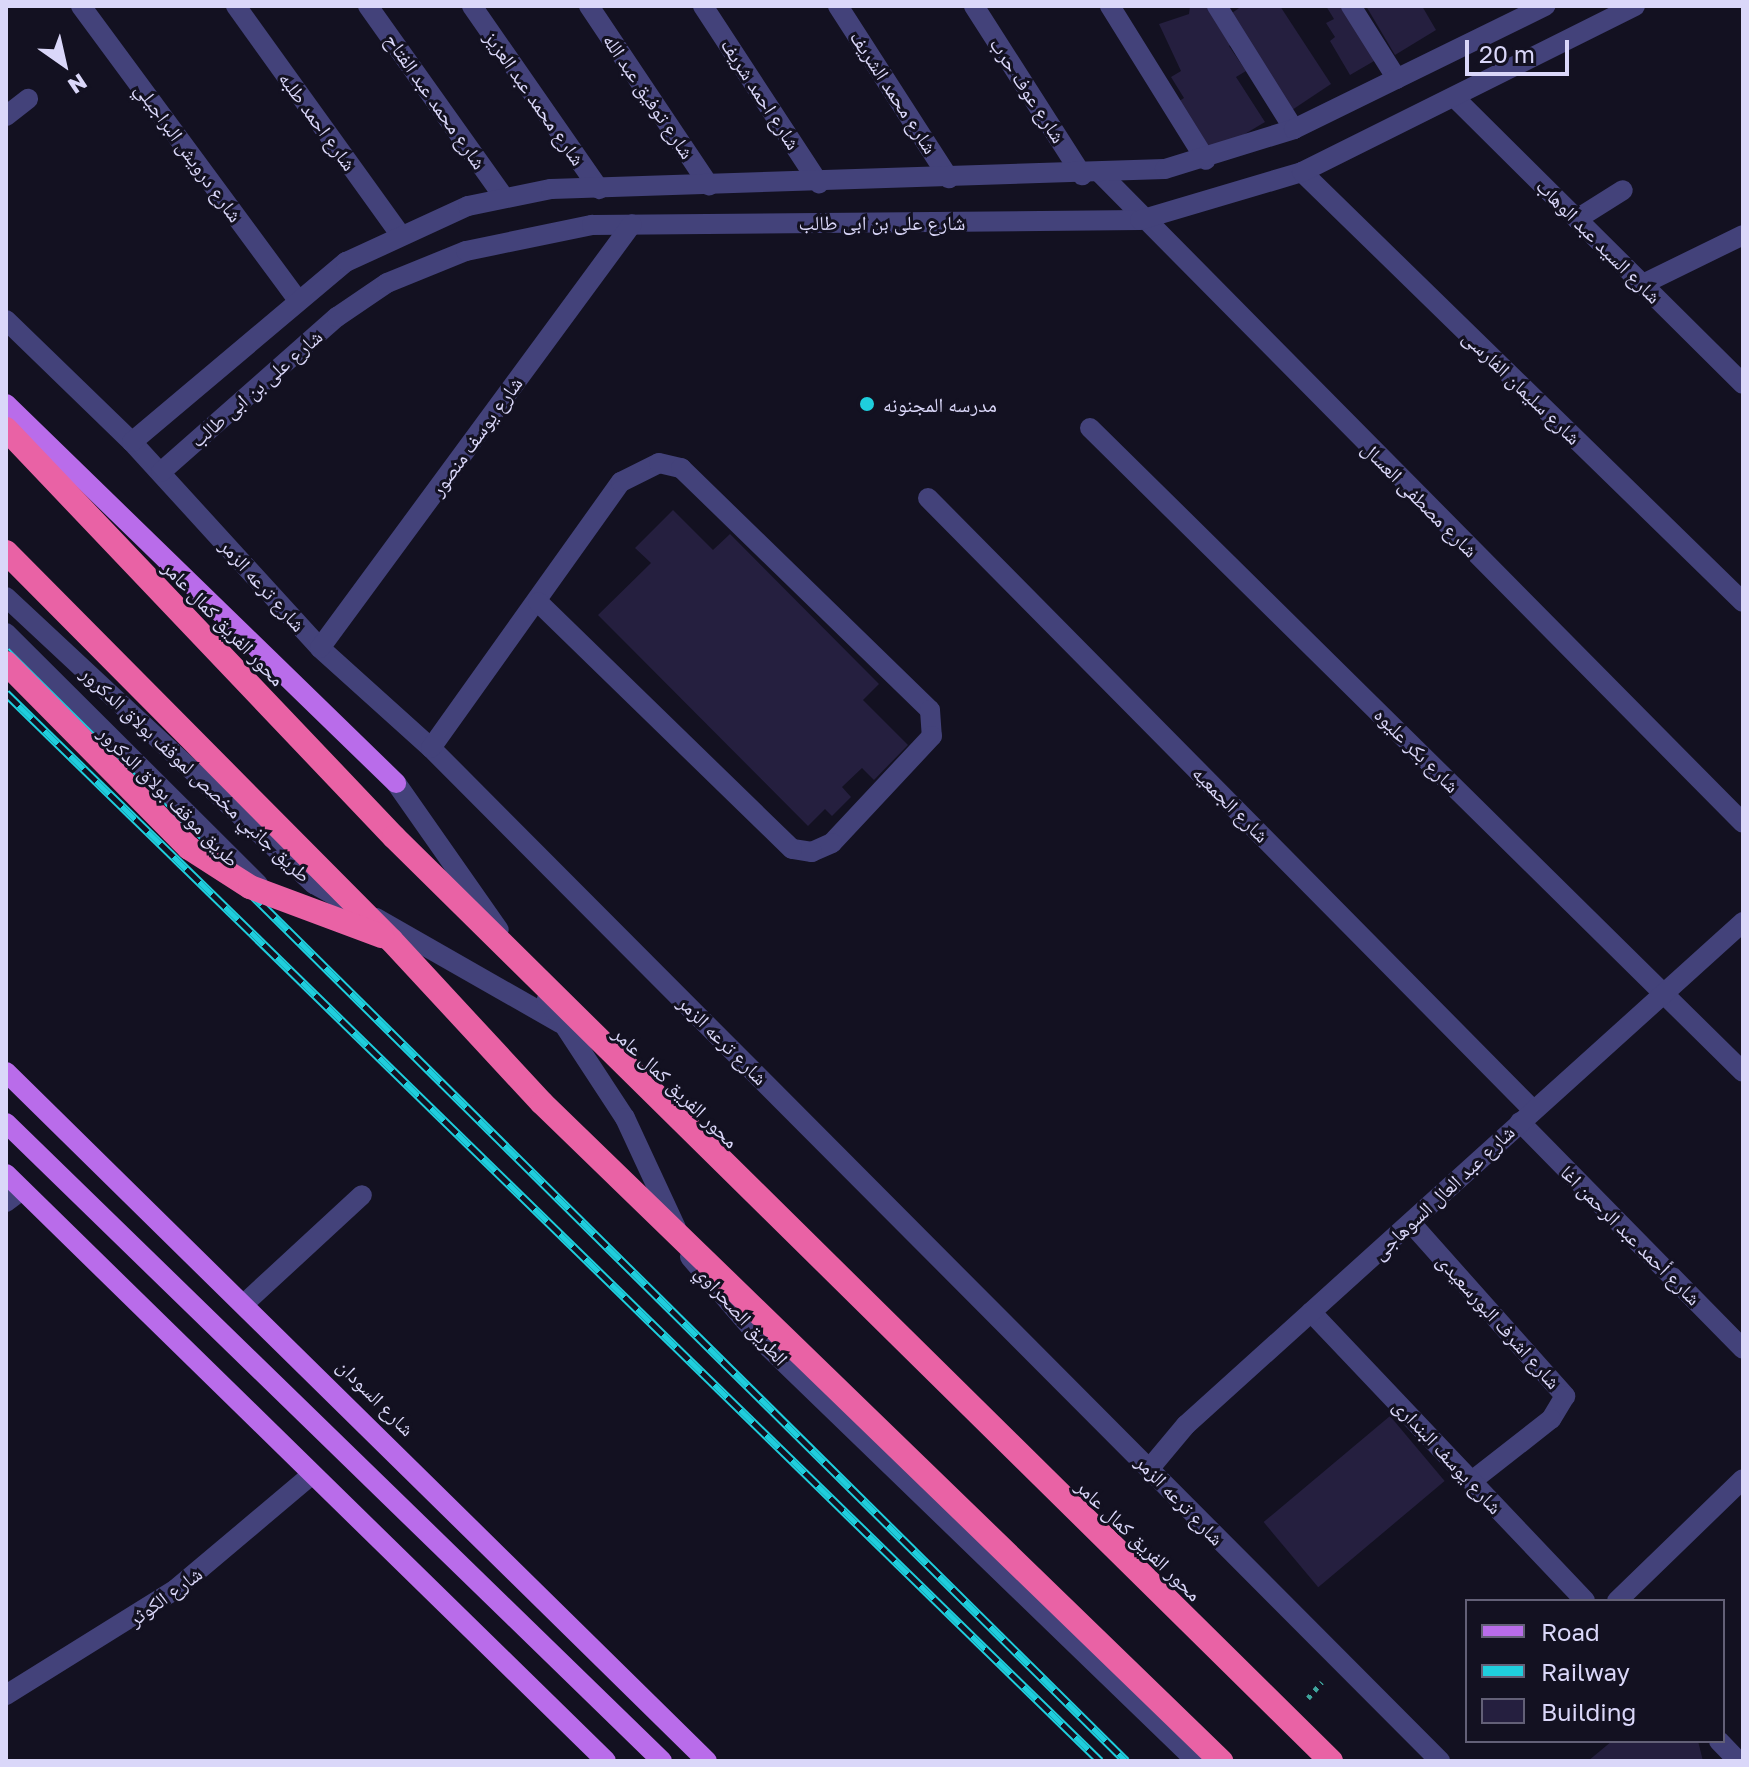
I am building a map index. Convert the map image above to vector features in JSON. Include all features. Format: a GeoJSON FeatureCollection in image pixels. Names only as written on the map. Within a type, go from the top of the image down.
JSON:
{"type":"FeatureCollection","features":[{"type":"Feature","properties":{"kind":"highway","name":"محور الفريق كمال عامر"},"geometry":{"type":"LineString","coordinates":[[6,429],[599,1046],[1331,1761]]}},
{"type":"Feature","properties":{"kind":"highway"},"geometry":{"type":"LineString","coordinates":[[6,552],[391,940],[542,1103],[1221,1761]]}},
{"type":"Feature","properties":{"kind":"highway"},"geometry":{"type":"LineString","coordinates":[[6,663],[212,865],[250,887],[391,940]]}},
{"type":"Feature","properties":{"kind":"main road"},"geometry":{"type":"LineString","coordinates":[[6,404],[396,783]]}},
{"type":"Feature","properties":{"kind":"main road","name":"شارع السودان"},"geometry":{"type":"LineString","coordinates":[[6,1072],[245,1303],[707,1761]]}},
{"type":"Feature","properties":{"kind":"main road"},"geometry":{"type":"LineString","coordinates":[[6,1123],[623,1727],[662,1761]]}},
{"type":"Feature","properties":{"kind":"main road"},"geometry":{"type":"LineString","coordinates":[[6,1174],[14,1196],[606,1761]]}},
{"type":"Feature","properties":{"kind":"street","name":"شارع درويش البراجيلي"},"geometry":{"type":"LineString","coordinates":[[81,6],[296,298]]}},
{"type":"Feature","properties":{"kind":"street","name":"شارع احمد طلبه"},"geometry":{"type":"LineString","coordinates":[[236,6],[401,236]]}},
{"type":"Feature","properties":{"kind":"street","name":"شارع محمد عبد الفتاح"},"geometry":{"type":"LineString","coordinates":[[368,6],[503,196]]}},
{"type":"Feature","properties":{"kind":"street","name":"شارع محمد عبد العزيز"},"geometry":{"type":"LineString","coordinates":[[472,6],[599,189]]}},
{"type":"Feature","properties":{"kind":"street","name":"شارع توفيق عبد الله"},"geometry":{"type":"LineString","coordinates":[[589,6],[709,185]]}},
{"type":"Feature","properties":{"kind":"street","name":"شارع احمد شريف"},"geometry":{"type":"LineString","coordinates":[[703,6],[819,183]]}},
{"type":"Feature","properties":{"kind":"street","name":"شارع محمد الشريف"},"geometry":{"type":"LineString","coordinates":[[838,6],[949,178]]}},
{"type":"Feature","properties":{"kind":"street","name":"شارع عوف حرب"},"geometry":{"type":"LineString","coordinates":[[974,6],[1091,174]]}},
{"type":"Feature","properties":{"kind":"street"},"geometry":{"type":"LineString","coordinates":[[1110,6],[1206,160]]}},
{"type":"Feature","properties":{"kind":"street"},"geometry":{"type":"LineString","coordinates":[[1217,6],[1294,129]]}},
{"type":"Feature","properties":{"kind":"street"},"geometry":{"type":"LineString","coordinates":[[1351,6],[1397,79]]}},
{"type":"Feature","properties":{"kind":"street","name":"شارع على بن ابى طالب"},"geometry":{"type":"LineString","coordinates":[[132,442],[296,298],[401,236],[503,196],[599,189],[1091,174],[1206,160],[1294,129],[1545,6]]}},
{"type":"Feature","properties":{"kind":"street","name":"شارع على بن ابى طالب"},"geometry":{"type":"LineString","coordinates":[[161,472],[292,354],[387,283],[513,236],[632,224],[1140,220],[1302,172],[1635,6]]}},
{"type":"Feature","properties":{"kind":"street","name":"شارع السيد عبد الوهاب"},"geometry":{"type":"LineString","coordinates":[[1455,98],[1743,384]]}},
{"type":"Feature","properties":{"kind":"street"},"geometry":{"type":"LineString","coordinates":[[6,116],[28,99]]}},
{"type":"Feature","properties":{"kind":"street","name":"شارع سليمان الفارسى"},"geometry":{"type":"LineString","coordinates":[[1302,172],[1743,602]]}},
{"type":"Feature","properties":{"kind":"street","name":"شارع مصطفى العسال"},"geometry":{"type":"LineString","coordinates":[[1091,174],[1743,823]]}},
{"type":"Feature","properties":{"kind":"street"},"geometry":{"type":"LineString","coordinates":[[1577,219],[1623,190]]}},
{"type":"Feature","properties":{"kind":"street","name":"شارع يوسف منصور"},"geometry":{"type":"LineString","coordinates":[[320,648],[632,224]]}},
{"type":"Feature","properties":{"kind":"street"},"geometry":{"type":"LineString","coordinates":[[1643,284],[1743,235]]}},
{"type":"Feature","properties":{"kind":"street","name":"شارع ترعه الزمر"},"geometry":{"type":"LineString","coordinates":[[6,320],[161,472],[320,648],[431,748],[1440,1761]]}},
{"type":"Feature","properties":{"kind":"street","name":"شارع بكر عليوه"},"geometry":{"type":"LineString","coordinates":[[1090,428],[1743,1072]]}},
{"type":"Feature","properties":{"kind":"street"},"geometry":{"type":"LineString","coordinates":[[431,748],[628,474],[670,464],[930,710],[932,736],[832,843],[812,852],[792,849],[538,602]]}},
{"type":"Feature","properties":{"kind":"street","name":"شارع الجمعيه"},"geometry":{"type":"LineString","coordinates":[[928,498],[1526,1116]]}},
{"type":"Feature","properties":{"kind":"street","name":"طريق جانبي مخصص لموقف بولاق الدكرور"},"geometry":{"type":"LineString","coordinates":[[6,597],[314,884],[567,1027]]}},
{"type":"Feature","properties":{"kind":"street","name":"طريق موقف بولاق الدكرور"},"geometry":{"type":"LineString","coordinates":[[6,633],[258,885],[360,909]]}},
{"type":"Feature","properties":{"kind":"street","name":"الطريق الصحراوي"},"geometry":{"type":"LineString","coordinates":[[396,783],[567,1027],[625,1118],[690,1257],[712,1288],[1196,1761]]}},
{"type":"Feature","properties":{"kind":"street","name":"شارع عبد العال السوهاجى"},"geometry":{"type":"LineString","coordinates":[[1150,1468],[1186,1425],[1743,922]]}},
{"type":"Feature","properties":{"kind":"street","name":"شارع أحمد عبد الرحمن اغا"},"geometry":{"type":"LineString","coordinates":[[1526,1116],[1743,1349]]}},
{"type":"Feature","properties":{"kind":"street"},"geometry":{"type":"LineString","coordinates":[[245,1303],[362,1195]]}},
{"type":"Feature","properties":{"kind":"street","name":"شارع اشرف البورسعيدى"},"geometry":{"type":"LineString","coordinates":[[1411,1223],[1565,1396],[1551,1419],[1472,1481]]}},
{"type":"Feature","properties":{"kind":"street","name":"شارع يوسف البندارى"},"geometry":{"type":"LineString","coordinates":[[1311,1312],[1583,1599]]}},
{"type":"Feature","properties":{"kind":"street","name":"شارع الكوثر"},"geometry":{"type":"LineString","coordinates":[[6,1695],[176,1589],[309,1477]]}},
{"type":"Feature","properties":{"kind":"street"},"geometry":{"type":"LineString","coordinates":[[1619,1599],[1743,1479]]}},
{"type":"Feature","properties":{"kind":"street"},"geometry":{"type":"LineString","coordinates":[[1721,1743],[1738,1761]]}},
{"type":"Feature","properties":{"kind":"building"},"geometry":{"type":"Polygon","coordinates":[[[1190,6],[1212,6],[1238,39],[1229,46],[1246,71],[1236,77],[1265,122],[1208,156],[1176,103],[1184,98],[1171,77],[1181,71],[1159,24],[1189,14],[1190,6]]]}},
{"type":"Feature","properties":{"kind":"building"},"geometry":{"type":"Polygon","coordinates":[[[1242,6],[1280,6],[1331,84],[1292,110],[1229,15],[1242,6]]]}},
{"type":"Feature","properties":{"kind":"building"},"geometry":{"type":"Polygon","coordinates":[[[1326,6],[1351,6],[1381,57],[1350,75],[1330,41],[1335,37],[1326,23],[1334,19],[1326,6]]]}},
{"type":"Feature","properties":{"kind":"building"},"geometry":{"type":"Polygon","coordinates":[[[1366,6],[1422,6],[1436,30],[1395,55],[1366,6]]]}},
{"type":"Feature","properties":{"kind":"building"},"geometry":{"type":"Polygon","coordinates":[[[673,510],[713,550],[730,534],[879,684],[863,700],[908,745],[874,780],[862,768],[842,787],[851,797],[832,816],[825,809],[808,826],[598,615],[651,563],[635,548],[673,510]]]}},
{"type":"Feature","properties":{"kind":"building"},"geometry":{"type":"Polygon","coordinates":[[[1390,1416],[1445,1481],[1318,1587],[1264,1522],[1390,1416]]]}},
{"type":"Feature","properties":{"kind":"building"},"geometry":{"type":"Polygon","coordinates":[[[1610,1743],[1698,1743],[1703,1761],[1588,1761],[1610,1743]]]}},
{"type":"Feature","properties":{"kind":"railway"},"geometry":{"type":"LineString","coordinates":[[6,651],[1126,1761]]}},
{"type":"Feature","properties":{"kind":"railway"},"geometry":{"type":"LineString","coordinates":[[6,693],[1100,1761]]}},
{"type":"Feature","properties":{"kind":"place","name":"مدرسه المجنونه"},"geometry":{"type":"Point","coordinates":[867,404]}}]}
